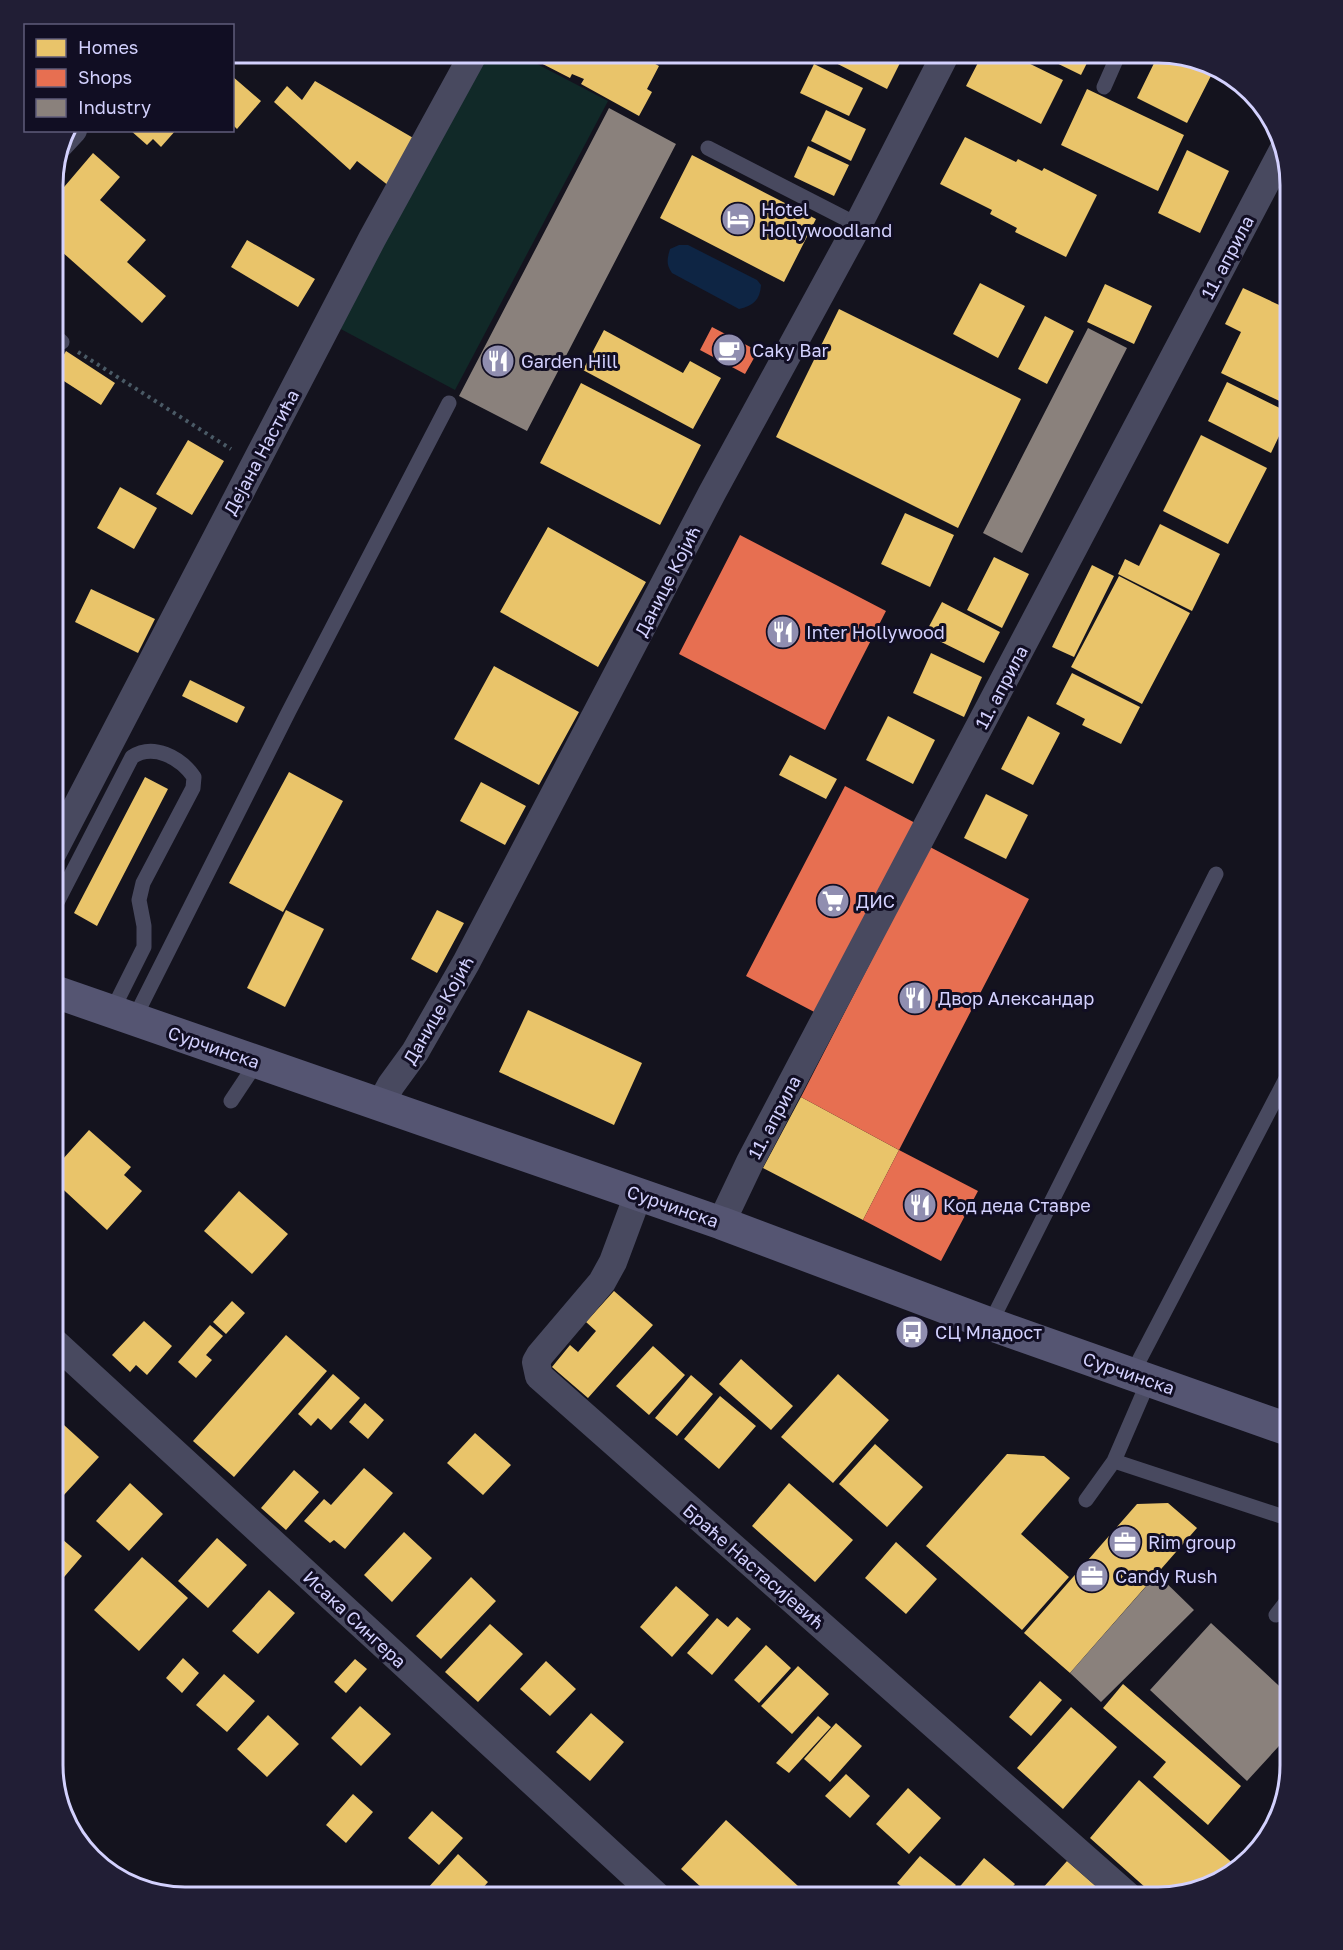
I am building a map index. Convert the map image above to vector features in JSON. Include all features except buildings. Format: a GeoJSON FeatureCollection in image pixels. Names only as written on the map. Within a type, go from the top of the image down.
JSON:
{"type":"FeatureCollection","features":[{"type":"Feature","properties":{"kind":"main road","name":"Сурчинска"},"geometry":{"type":"LineString","coordinates":[[63,994],[721,1223],[990,1324],[1280,1426]]}},
{"type":"Feature","properties":{"kind":"street","name":"Дејана Настића"},"geometry":{"type":"LineString","coordinates":[[63,833],[372,239],[469,63]]}},
{"type":"Feature","properties":{"kind":"street","name":"Данице Којић"},"geometry":{"type":"LineString","coordinates":[[380,1105],[390,1085],[415,1052],[466,963],[712,493],[858,225],[941,63]]}},
{"type":"Feature","properties":{"kind":"street","name":"11. априла"},"geometry":{"type":"LineString","coordinates":[[721,1223],[741,1179],[1277,161]]}},
{"type":"Feature","properties":{"kind":"street","name":"Браће Настасијевић"},"geometry":{"type":"LineString","coordinates":[[638,1195],[602,1282],[540,1355],[536,1362],[539,1376],[1117,1887]]}},
{"type":"Feature","properties":{"kind":"street","name":"Исака Сингера"},"geometry":{"type":"LineString","coordinates":[[63,1351],[647,1887]]}},
{"type":"Feature","properties":{"kind":"lane"},"geometry":{"type":"LineString","coordinates":[[1104,87],[1115,63]]}},
{"type":"Feature","properties":{"kind":"lane"},"geometry":{"type":"LineString","coordinates":[[708,148],[858,225]]}},
{"type":"Feature","properties":{"kind":"lane"},"geometry":{"type":"LineString","coordinates":[[123,1015],[289,711],[449,403]]}},
{"type":"Feature","properties":{"kind":"lane"},"geometry":{"type":"LineString","coordinates":[[63,891],[132,757],[143,750],[153,750],[185,765],[194,777],[192,788],[143,883],[139,900],[144,926],[144,947],[123,1015]]}},
{"type":"Feature","properties":{"kind":"lane"},"geometry":{"type":"LineString","coordinates":[[990,1324],[1216,874]]}},
{"type":"Feature","properties":{"kind":"lane"},"geometry":{"type":"LineString","coordinates":[[231,1101],[257,1062]]}},
{"type":"Feature","properties":{"kind":"lane"},"geometry":{"type":"LineString","coordinates":[[1086,1500],[1114,1461],[1141,1377],[1280,1092]]}},
{"type":"Feature","properties":{"kind":"lane"},"geometry":{"type":"LineString","coordinates":[[1114,1461],[1280,1515]]}},
{"type":"Feature","properties":{"kind":"lane"},"geometry":{"type":"LineString","coordinates":[[1276,1615],[1280,1610]]}},
{"type":"Feature","properties":{"kind":"path"},"geometry":{"type":"LineString","coordinates":[[63,342],[255,465]]}},
{"type":"Feature","properties":{"kind":"green space"},"geometry":{"type":"Polygon","coordinates":[[[477,63],[535,63],[608,101],[455,390],[337,327],[477,63]]]}},
{"type":"Feature","properties":{"kind":"water"},"geometry":{"type":"Polygon","coordinates":[[[679,245],[688,245],[757,280],[761,285],[757,298],[752,304],[739,309],[672,273],[668,265],[670,249],[679,245]]]}},
{"type":"Feature","properties":{"kind":"place","name":"Hotel Hollywoodland"},"geometry":{"type":"Point","coordinates":[738,219]}},
{"type":"Feature","properties":{"kind":"place","name":"Caky Bar"},"geometry":{"type":"Point","coordinates":[729,350]}},
{"type":"Feature","properties":{"kind":"place","name":"Garden Hill"},"geometry":{"type":"Point","coordinates":[498,361]}},
{"type":"Feature","properties":{"kind":"place","name":"Inter Hollywood"},"geometry":{"type":"Point","coordinates":[783,632]}},
{"type":"Feature","properties":{"kind":"place","name":"ДИС"},"geometry":{"type":"Point","coordinates":[833,901]}},
{"type":"Feature","properties":{"kind":"place","name":"Двор Александар"},"geometry":{"type":"Point","coordinates":[915,998]}},
{"type":"Feature","properties":{"kind":"place","name":"Код деда Ставре"},"geometry":{"type":"Point","coordinates":[920,1205]}},
{"type":"Feature","properties":{"kind":"place","name":"СЦ Младост"},"geometry":{"type":"Point","coordinates":[912,1332]}},
{"type":"Feature","properties":{"kind":"place","name":"Rim group"},"geometry":{"type":"Point","coordinates":[1125,1542]}},
{"type":"Feature","properties":{"kind":"place","name":"Candy Rush"},"geometry":{"type":"Point","coordinates":[1092,1576]}}]}
